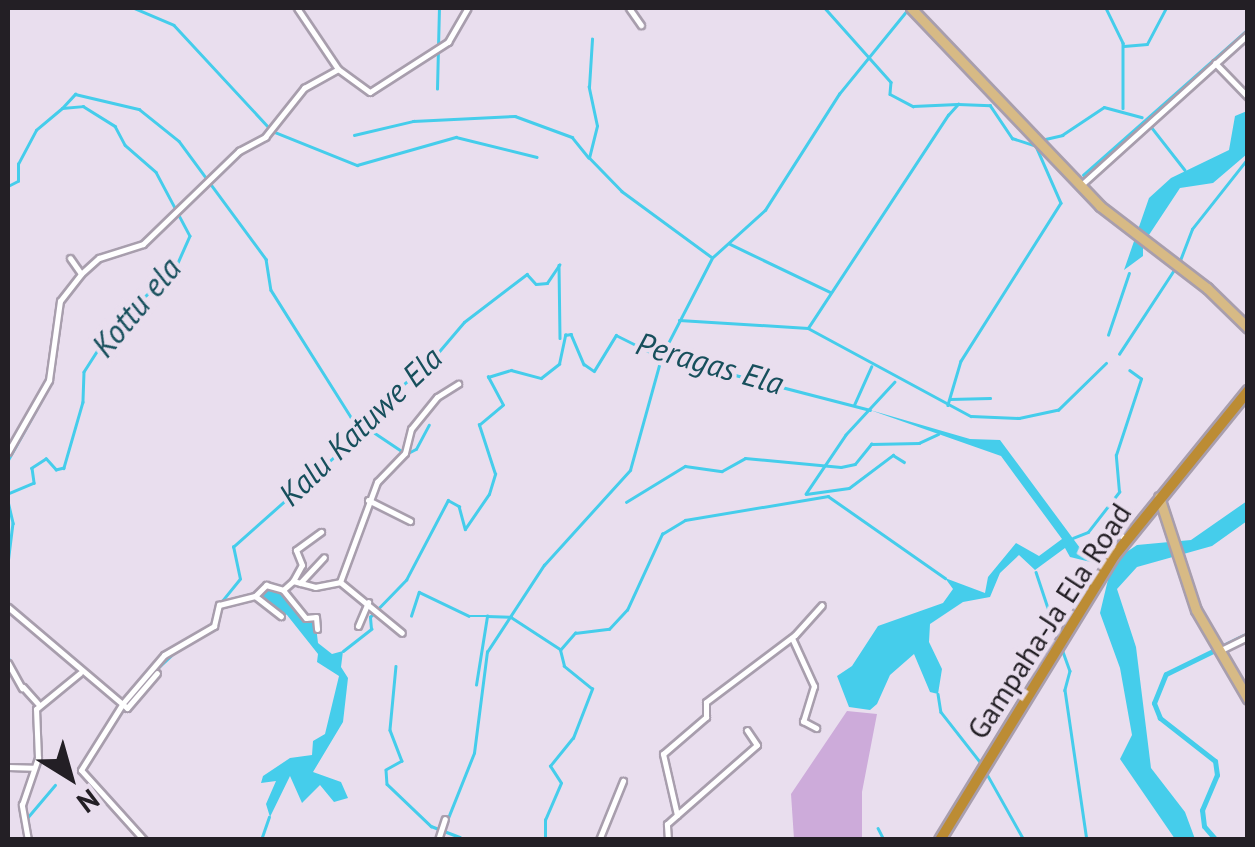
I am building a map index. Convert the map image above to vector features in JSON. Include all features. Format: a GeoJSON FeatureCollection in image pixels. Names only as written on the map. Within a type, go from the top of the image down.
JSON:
{"type":"FeatureCollection","features":[{"type":"Feature","properties":{"kind":"highway","name":"Gampaha-Ja Ela Road"},"geometry":{"type":"LineString","coordinates":[[940,840],[1114,556],[1248,390]]}},
{"type":"Feature","properties":{"kind":"main road"},"geometry":{"type":"LineString","coordinates":[[912,9],[1080,186],[1208,288],[1248,328]]}},
{"type":"Feature","properties":{"kind":"main road"},"geometry":{"type":"LineString","coordinates":[[1159,497],[1178,561],[1218,651],[1248,699]]}},
{"type":"Feature","properties":{"kind":"street"},"geometry":{"type":"LineString","coordinates":[[297,8],[338,70],[368,92],[439,48],[468,8]]}},
{"type":"Feature","properties":{"kind":"street"},"geometry":{"type":"LineString","coordinates":[[630,8],[641,26]]}},
{"type":"Feature","properties":{"kind":"street"},"geometry":{"type":"LineString","coordinates":[[1080,186],[1248,34]]}},
{"type":"Feature","properties":{"kind":"street"},"geometry":{"type":"LineString","coordinates":[[1216,63],[1248,97]]}},
{"type":"Feature","properties":{"kind":"street"},"geometry":{"type":"LineString","coordinates":[[8,452],[49,380],[60,302],[81,274],[99,258],[143,244],[174,210],[271,130],[304,88],[338,70]]}},
{"type":"Feature","properties":{"kind":"street"},"geometry":{"type":"LineString","coordinates":[[70,258],[81,274]]}},
{"type":"Feature","properties":{"kind":"street"},"geometry":{"type":"LineString","coordinates":[[340,582],[368,500],[404,453],[411,429],[444,390],[458,384]]}},
{"type":"Feature","properties":{"kind":"street"},"geometry":{"type":"LineString","coordinates":[[368,500],[410,522]]}},
{"type":"Feature","properties":{"kind":"street"},"geometry":{"type":"LineString","coordinates":[[1112,529],[1126,540]]}},
{"type":"Feature","properties":{"kind":"street"},"geometry":{"type":"LineString","coordinates":[[297,582],[302,565],[296,550],[321,532]]}},
{"type":"Feature","properties":{"kind":"street"},"geometry":{"type":"LineString","coordinates":[[283,590],[324,557]]}},
{"type":"Feature","properties":{"kind":"street"},"geometry":{"type":"LineString","coordinates":[[297,582],[340,582],[378,608],[402,632]]}},
{"type":"Feature","properties":{"kind":"street"},"geometry":{"type":"LineString","coordinates":[[144,840],[81,770],[164,655],[214,626],[219,605],[256,596],[266,585],[283,590],[306,618],[317,617],[317,628]]}},
{"type":"Feature","properties":{"kind":"street"},"geometry":{"type":"LineString","coordinates":[[256,596],[282,616]]}},
{"type":"Feature","properties":{"kind":"street"},"geometry":{"type":"LineString","coordinates":[[358,626],[368,602]]}},
{"type":"Feature","properties":{"kind":"street"},"geometry":{"type":"LineString","coordinates":[[677,815],[661,758],[706,717],[706,702],[792,638],[822,604]]}},
{"type":"Feature","properties":{"kind":"street"},"geometry":{"type":"LineString","coordinates":[[8,607],[80,673],[124,706]]}},
{"type":"Feature","properties":{"kind":"street"},"geometry":{"type":"LineString","coordinates":[[1218,651],[1248,636]]}},
{"type":"Feature","properties":{"kind":"street"},"geometry":{"type":"LineString","coordinates":[[792,638],[814,686],[804,723],[816,728]]}},
{"type":"Feature","properties":{"kind":"street"},"geometry":{"type":"LineString","coordinates":[[8,662],[38,707],[33,768],[22,805],[28,840]]}},
{"type":"Feature","properties":{"kind":"street"},"geometry":{"type":"LineString","coordinates":[[38,707],[80,673]]}},
{"type":"Feature","properties":{"kind":"street"},"geometry":{"type":"LineString","coordinates":[[124,706],[156,674]]}},
{"type":"Feature","properties":{"kind":"street"},"geometry":{"type":"LineString","coordinates":[[668,840],[667,824],[758,745],[746,730]]}},
{"type":"Feature","properties":{"kind":"street"},"geometry":{"type":"LineString","coordinates":[[8,767],[33,768]]}},
{"type":"Feature","properties":{"kind":"street"},"geometry":{"type":"LineString","coordinates":[[599,840],[623,782]]}},
{"type":"Feature","properties":{"kind":"street"},"geometry":{"type":"LineString","coordinates":[[438,840],[445,820]]}},
{"type":"Feature","properties":{"kind":"shaded area"},"geometry":{"type":"Polygon","coordinates":[[[847,711],[877,714],[862,792],[862,839],[794,839],[791,794],[847,711]]]}},
{"type":"Feature","properties":{"kind":"water"},"geometry":{"type":"Polygon","coordinates":[[[1247,111],[1247,154],[1213,183],[1180,188],[1143,244],[1143,256],[1124,270],[1149,198],[1171,178],[1229,150],[1235,116],[1247,111]]]}},
{"type":"Feature","properties":{"kind":"water"},"geometry":{"type":"Polygon","coordinates":[[[870,410],[970,439],[1000,440],[1080,548],[1116,559],[1137,545],[1191,540],[1247,501],[1247,521],[1212,546],[1137,567],[1117,589],[1136,647],[1151,768],[1185,812],[1195,839],[1175,839],[1120,759],[1132,735],[1120,668],[1100,613],[1111,567],[1070,557],[1065,548],[1035,570],[1019,555],[1000,573],[990,597],[963,602],[930,624],[929,642],[942,669],[938,694],[930,692],[914,654],[890,675],[877,704],[870,710],[849,707],[837,676],[852,666],[878,626],[943,603],[953,589],[945,578],[985,593],[988,577],[1016,543],[1039,556],[1062,539],[1001,456],[870,410]]]}},
{"type":"Feature","properties":{"kind":"water"},"geometry":{"type":"Polygon","coordinates":[[[264,589],[286,594],[307,620],[315,618],[318,643],[332,654],[343,651],[341,667],[348,678],[343,722],[313,772],[341,782],[348,798],[334,802],[320,785],[302,803],[290,776],[270,817],[266,804],[276,781],[261,783],[263,776],[290,758],[312,755],[313,741],[325,734],[339,676],[317,662],[318,654],[287,615],[262,600],[264,589]]]}},
{"type":"Feature","properties":{"kind":"waterway"},"geometry":{"type":"LineString","coordinates":[[134,8],[174,25],[272,131],[357,165],[456,137],[537,157]]}},
{"type":"Feature","properties":{"kind":"waterway"},"geometry":{"type":"LineString","coordinates":[[437,89],[439,8]]}},
{"type":"Feature","properties":{"kind":"waterway"},"geometry":{"type":"LineString","coordinates":[[825,8],[891,82],[890,94],[913,106],[957,104]]}},
{"type":"Feature","properties":{"kind":"waterway"},"geometry":{"type":"LineString","coordinates":[[1106,8],[1123,43],[1123,108]]}},
{"type":"Feature","properties":{"kind":"waterway"},"geometry":{"type":"LineString","coordinates":[[1124,46],[1147,44],[1166,8]]}},
{"type":"Feature","properties":{"kind":"waterway","name":"Peragas Ela"},"geometry":{"type":"LineString","coordinates":[[713,257],[765,210],[839,94],[908,9]]}},
{"type":"Feature","properties":{"kind":"waterway"},"geometry":{"type":"LineString","coordinates":[[1083,175],[1248,29]]}},
{"type":"Feature","properties":{"kind":"waterway"},"geometry":{"type":"LineString","coordinates":[[446,823],[474,753],[487,652],[544,565],[630,470],[662,355],[712,258],[622,192],[589,158],[597,126],[589,87],[592,39]]}},
{"type":"Feature","properties":{"kind":"waterway"},"geometry":{"type":"LineString","coordinates":[[63,107],[75,94],[139,109],[179,141],[266,259],[271,290],[351,417],[406,454],[416,449],[429,425]]}},
{"type":"Feature","properties":{"kind":"waterway"},"geometry":{"type":"LineString","coordinates":[[808,328],[948,115],[958,104],[990,105],[1012,138],[1036,146],[1061,203],[961,361],[948,405]]}},
{"type":"Feature","properties":{"kind":"waterway","name":"Kottu ela"},"geometry":{"type":"LineString","coordinates":[[8,186],[18,181],[18,164],[36,130],[62,108],[83,106],[115,126],[125,145],[156,172],[190,236],[177,265],[109,333],[84,372],[83,402],[64,468],[56,470],[46,459],[32,468],[34,483],[8,494]]}},
{"type":"Feature","properties":{"kind":"waterway"},"geometry":{"type":"LineString","coordinates":[[1041,140],[1062,135],[1104,107],[1142,117]]}},
{"type":"Feature","properties":{"kind":"waterway"},"geometry":{"type":"LineString","coordinates":[[354,135],[413,121],[515,116],[572,137],[588,157]]}},
{"type":"Feature","properties":{"kind":"waterway"},"geometry":{"type":"LineString","coordinates":[[1149,124],[1185,170]]}},
{"type":"Feature","properties":{"kind":"waterway"},"geometry":{"type":"LineString","coordinates":[[1179,263],[1192,229],[1248,158]]}},
{"type":"Feature","properties":{"kind":"waterway"},"geometry":{"type":"LineString","coordinates":[[730,244],[830,292]]}},
{"type":"Feature","properties":{"kind":"waterway","name":"Kalu Katuwe Ela"},"geometry":{"type":"LineString","coordinates":[[222,601],[240,579],[233,547],[353,440],[378,406],[430,362],[464,322],[527,274],[536,284],[547,283],[559,265],[560,338]]}},
{"type":"Feature","properties":{"kind":"waterway"},"geometry":{"type":"LineString","coordinates":[[1119,354],[1174,270]]}},
{"type":"Feature","properties":{"kind":"waterway"},"geometry":{"type":"LineString","coordinates":[[1108,335],[1129,273]]}},
{"type":"Feature","properties":{"kind":"waterway"},"geometry":{"type":"LineString","coordinates":[[679,320],[808,328],[971,416],[1019,418],[1058,410],[1106,363]]}},
{"type":"Feature","properties":{"kind":"waterway","name":"Peragas Ela"},"geometry":{"type":"LineString","coordinates":[[343,651],[371,629],[370,617],[406,580],[448,500],[459,506],[465,529],[489,494],[495,474],[479,425],[503,405],[488,377],[511,370],[541,378],[559,364],[565,335],[571,334],[584,364],[594,371],[616,335],[654,354],[870,410]]}},
{"type":"Feature","properties":{"kind":"waterway"},"geometry":{"type":"LineString","coordinates":[[854,405],[871,367]]}},
{"type":"Feature","properties":{"kind":"waterway"},"geometry":{"type":"LineString","coordinates":[[1073,538],[1088,532],[1119,492],[1116,455],[1141,379],[1130,371]]}},
{"type":"Feature","properties":{"kind":"waterway"},"geometry":{"type":"LineString","coordinates":[[895,382],[846,435],[806,494],[849,488],[893,455],[904,462]]}},
{"type":"Feature","properties":{"kind":"waterway"},"geometry":{"type":"LineString","coordinates":[[8,460],[51,383]]}},
{"type":"Feature","properties":{"kind":"waterway"},"geometry":{"type":"LineString","coordinates":[[950,399],[990,398]]}},
{"type":"Feature","properties":{"kind":"waterway","name":"Peragas Ela"},"geometry":{"type":"LineString","coordinates":[[626,502],[685,466],[722,471],[745,458],[841,467],[855,464],[871,444],[919,443],[938,434]]}},
{"type":"Feature","properties":{"kind":"waterway"},"geometry":{"type":"LineString","coordinates":[[545,840],[545,820],[561,783],[550,766],[573,738],[592,689],[564,666],[560,650],[575,633],[609,629],[627,610],[662,534],[685,520],[828,496],[945,578]]}},
{"type":"Feature","properties":{"kind":"waterway","name":"Kottu ela"},"geometry":{"type":"LineString","coordinates":[[8,501],[13,523],[8,564]]}},
{"type":"Feature","properties":{"kind":"waterway"},"geometry":{"type":"LineString","coordinates":[[1036,572],[1059,641]]}},
{"type":"Feature","properties":{"kind":"waterway"},"geometry":{"type":"LineString","coordinates":[[411,616],[419,592],[469,616],[487,616]]}},
{"type":"Feature","properties":{"kind":"waterway"},"geometry":{"type":"LineString","coordinates":[[476,685],[487,616],[511,617],[560,649]]}},
{"type":"Feature","properties":{"kind":"waterway","name":"Kalu Katuwe Ela"},"geometry":{"type":"LineString","coordinates":[[206,634],[218,619]]}},
{"type":"Feature","properties":{"kind":"waterway"},"geometry":{"type":"LineString","coordinates":[[1216,840],[1204,826],[1202,810],[1217,775],[1215,761],[1160,718],[1154,703],[1166,674],[1244,636]]}},
{"type":"Feature","properties":{"kind":"waterway","name":"Kalu Katuwe Ela"},"geometry":{"type":"LineString","coordinates":[[147,678],[178,649]]}},
{"type":"Feature","properties":{"kind":"waterway"},"geometry":{"type":"LineString","coordinates":[[1062,649],[1070,671],[1065,690],[1087,840]]}},
{"type":"Feature","properties":{"kind":"waterway"},"geometry":{"type":"LineString","coordinates":[[8,657],[24,687]]}},
{"type":"Feature","properties":{"kind":"waterway"},"geometry":{"type":"LineString","coordinates":[[396,666],[390,730],[402,761],[386,770],[387,784],[431,826],[460,837]]}},
{"type":"Feature","properties":{"kind":"waterway","name":"Kalu Katuwe Ela"},"geometry":{"type":"LineString","coordinates":[[126,704],[142,685]]}},
{"type":"Feature","properties":{"kind":"waterway"},"geometry":{"type":"LineString","coordinates":[[938,694],[941,712],[981,763]]}},
{"type":"Feature","properties":{"kind":"waterway"},"geometry":{"type":"LineString","coordinates":[[39,766],[40,736]]}},
{"type":"Feature","properties":{"kind":"waterway","name":"Peragas Ela"},"geometry":{"type":"LineString","coordinates":[[29,790],[35,770]]}},
{"type":"Feature","properties":{"kind":"waterway"},"geometry":{"type":"LineString","coordinates":[[987,774],[1024,840]]}},
{"type":"Feature","properties":{"kind":"waterway"},"geometry":{"type":"LineString","coordinates":[[27,818],[55,785]]}},
{"type":"Feature","properties":{"kind":"waterway"},"geometry":{"type":"LineString","coordinates":[[261,840],[269,817]]}},
{"type":"Feature","properties":{"kind":"waterway"},"geometry":{"type":"LineString","coordinates":[[878,828],[884,840]]}}]}
